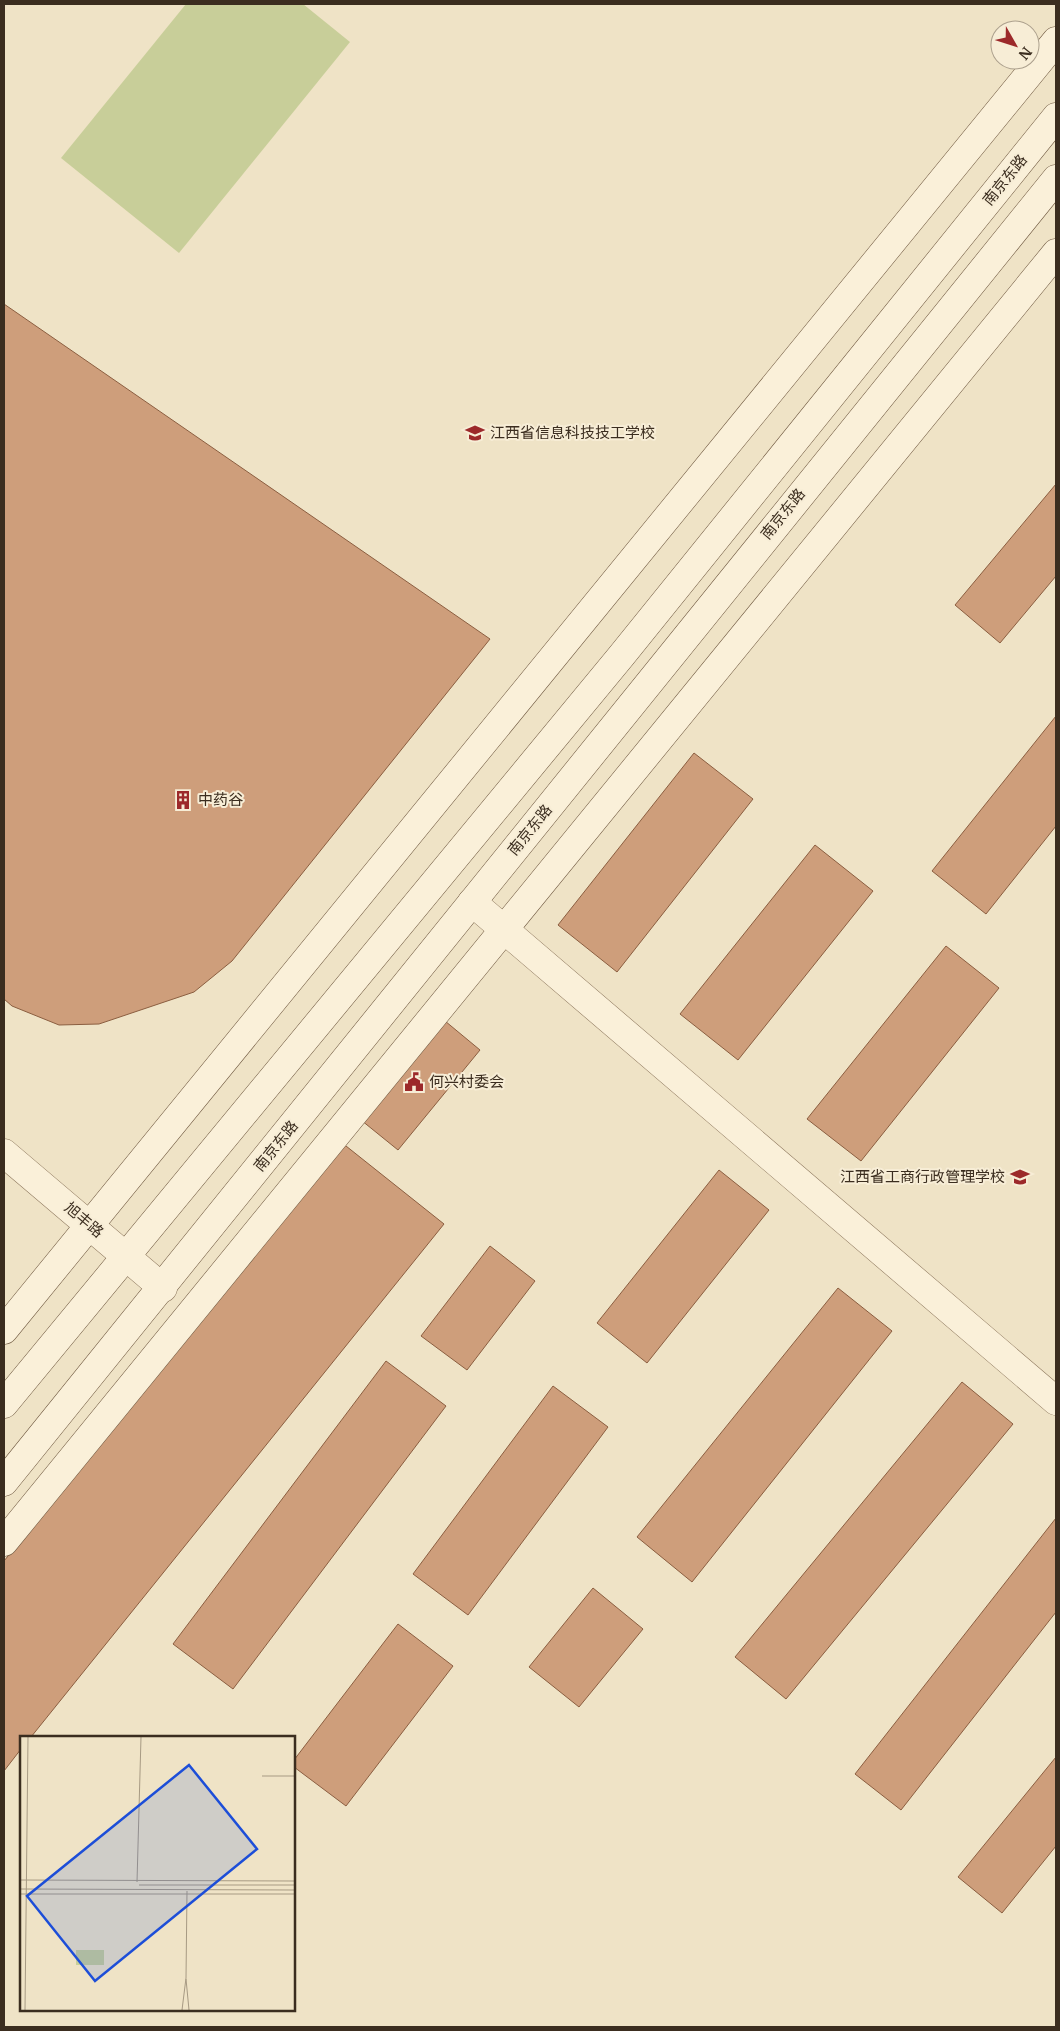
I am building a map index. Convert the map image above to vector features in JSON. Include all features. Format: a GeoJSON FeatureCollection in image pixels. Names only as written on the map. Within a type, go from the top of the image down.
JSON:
{"type":"FeatureCollection","features":[{"type":"Feature","properties":{"kind":"street"},"geometry":{"type":"LineString","coordinates":[[4,1330],[1056,41]]}},
{"type":"Feature","properties":{"kind":"street","name":"南京东路"},"geometry":{"type":"LineString","coordinates":[[4,1404],[622,655],[1056,117]]}},
{"type":"Feature","properties":{"kind":"street","name":"南京东路"},"geometry":{"type":"LineString","coordinates":[[4,1482],[163,1288],[857,423],[1056,179]]}},
{"type":"Feature","properties":{"kind":"street"},"geometry":{"type":"LineString","coordinates":[[4,1542],[1056,253]]}},
{"type":"Feature","properties":{"kind":"street"},"geometry":{"type":"LineString","coordinates":[[472,902],[1056,1402]]}},
{"type":"Feature","properties":{"kind":"street","name":"旭丰路"},"geometry":{"type":"LineString","coordinates":[[4,1154],[163,1288]]}},
{"type":"Feature","properties":{"kind":"green space"},"geometry":{"type":"Polygon","coordinates":[[[186,4],[303,4],[350,42],[179,253],[61,158],[186,4]]]}},
{"type":"Feature","properties":{"kind":"building","name":"中药谷"},"geometry":{"type":"Polygon","coordinates":[[[4,304],[490,639],[232,961],[194,992],[99,1024],[59,1025],[12,1006],[4,999],[4,304]]]}},
{"type":"Feature","properties":{"kind":"building"},"geometry":{"type":"Polygon","coordinates":[[[1056,484],[1056,576],[1000,643],[955,605],[1056,484]]]}},
{"type":"Feature","properties":{"kind":"building"},"geometry":{"type":"Polygon","coordinates":[[[1056,716],[1056,826],[986,914],[932,871],[1056,716]]]}},
{"type":"Feature","properties":{"kind":"building"},"geometry":{"type":"Polygon","coordinates":[[[694,753],[753,799],[617,972],[558,925],[694,753]]]}},
{"type":"Feature","properties":{"kind":"building"},"geometry":{"type":"Polygon","coordinates":[[[815,845],[873,891],[738,1060],[680,1014],[815,845]]]}},
{"type":"Feature","properties":{"kind":"building"},"geometry":{"type":"Polygon","coordinates":[[[946,946],[999,988],[861,1161],[807,1119],[946,946]]]}},
{"type":"Feature","properties":{"kind":"building"},"geometry":{"type":"Polygon","coordinates":[[[439,1016],[480,1050],[398,1150],[356,1116],[439,1016]]]}},
{"type":"Feature","properties":{"kind":"building"},"geometry":{"type":"Polygon","coordinates":[[[341,1142],[444,1224],[32,1736],[20,1736],[20,1750],[4,1771],[4,1561],[341,1142]]]}},
{"type":"Feature","properties":{"kind":"building"},"geometry":{"type":"Polygon","coordinates":[[[719,1170],[769,1210],[647,1363],[597,1323],[719,1170]]]}},
{"type":"Feature","properties":{"kind":"building"},"geometry":{"type":"Polygon","coordinates":[[[490,1246],[535,1281],[467,1370],[421,1336],[490,1246]]]}},
{"type":"Feature","properties":{"kind":"building"},"geometry":{"type":"Polygon","coordinates":[[[838,1288],[892,1331],[692,1582],[637,1537],[838,1288]]]}},
{"type":"Feature","properties":{"kind":"building"},"geometry":{"type":"Polygon","coordinates":[[[386,1361],[446,1406],[233,1689],[173,1644],[386,1361]]]}},
{"type":"Feature","properties":{"kind":"building"},"geometry":{"type":"Polygon","coordinates":[[[962,1382],[1013,1424],[786,1699],[735,1657],[962,1382]]]}},
{"type":"Feature","properties":{"kind":"building"},"geometry":{"type":"Polygon","coordinates":[[[553,1386],[608,1427],[468,1615],[413,1574],[553,1386]]]}},
{"type":"Feature","properties":{"kind":"building"},"geometry":{"type":"Polygon","coordinates":[[[1056,1518],[1056,1612],[901,1810],[855,1774],[1056,1518]]]}},
{"type":"Feature","properties":{"kind":"building"},"geometry":{"type":"Polygon","coordinates":[[[593,1588],[643,1629],[579,1707],[529,1667],[593,1588]]]}},
{"type":"Feature","properties":{"kind":"building"},"geometry":{"type":"Polygon","coordinates":[[[398,1624],[453,1666],[346,1806],[295,1768],[295,1759],[398,1624]]]}},
{"type":"Feature","properties":{"kind":"building"},"geometry":{"type":"Polygon","coordinates":[[[1056,1757],[1056,1846],[1002,1913],[958,1877],[1056,1757]]]}},
{"type":"Feature","properties":{"kind":"place","name":"江西省信息科技技工学校"},"geometry":{"type":"Point","coordinates":[475,433]}},
{"type":"Feature","properties":{"kind":"place","name":"中药谷"},"geometry":{"type":"Point","coordinates":[183,800]}},
{"type":"Feature","properties":{"kind":"place","name":"何兴村委会"},"geometry":{"type":"Point","coordinates":[414,1082]}},
{"type":"Feature","properties":{"kind":"place","name":"江西省工商行政管理学校"},"geometry":{"type":"Point","coordinates":[1020,1177]}}]}
